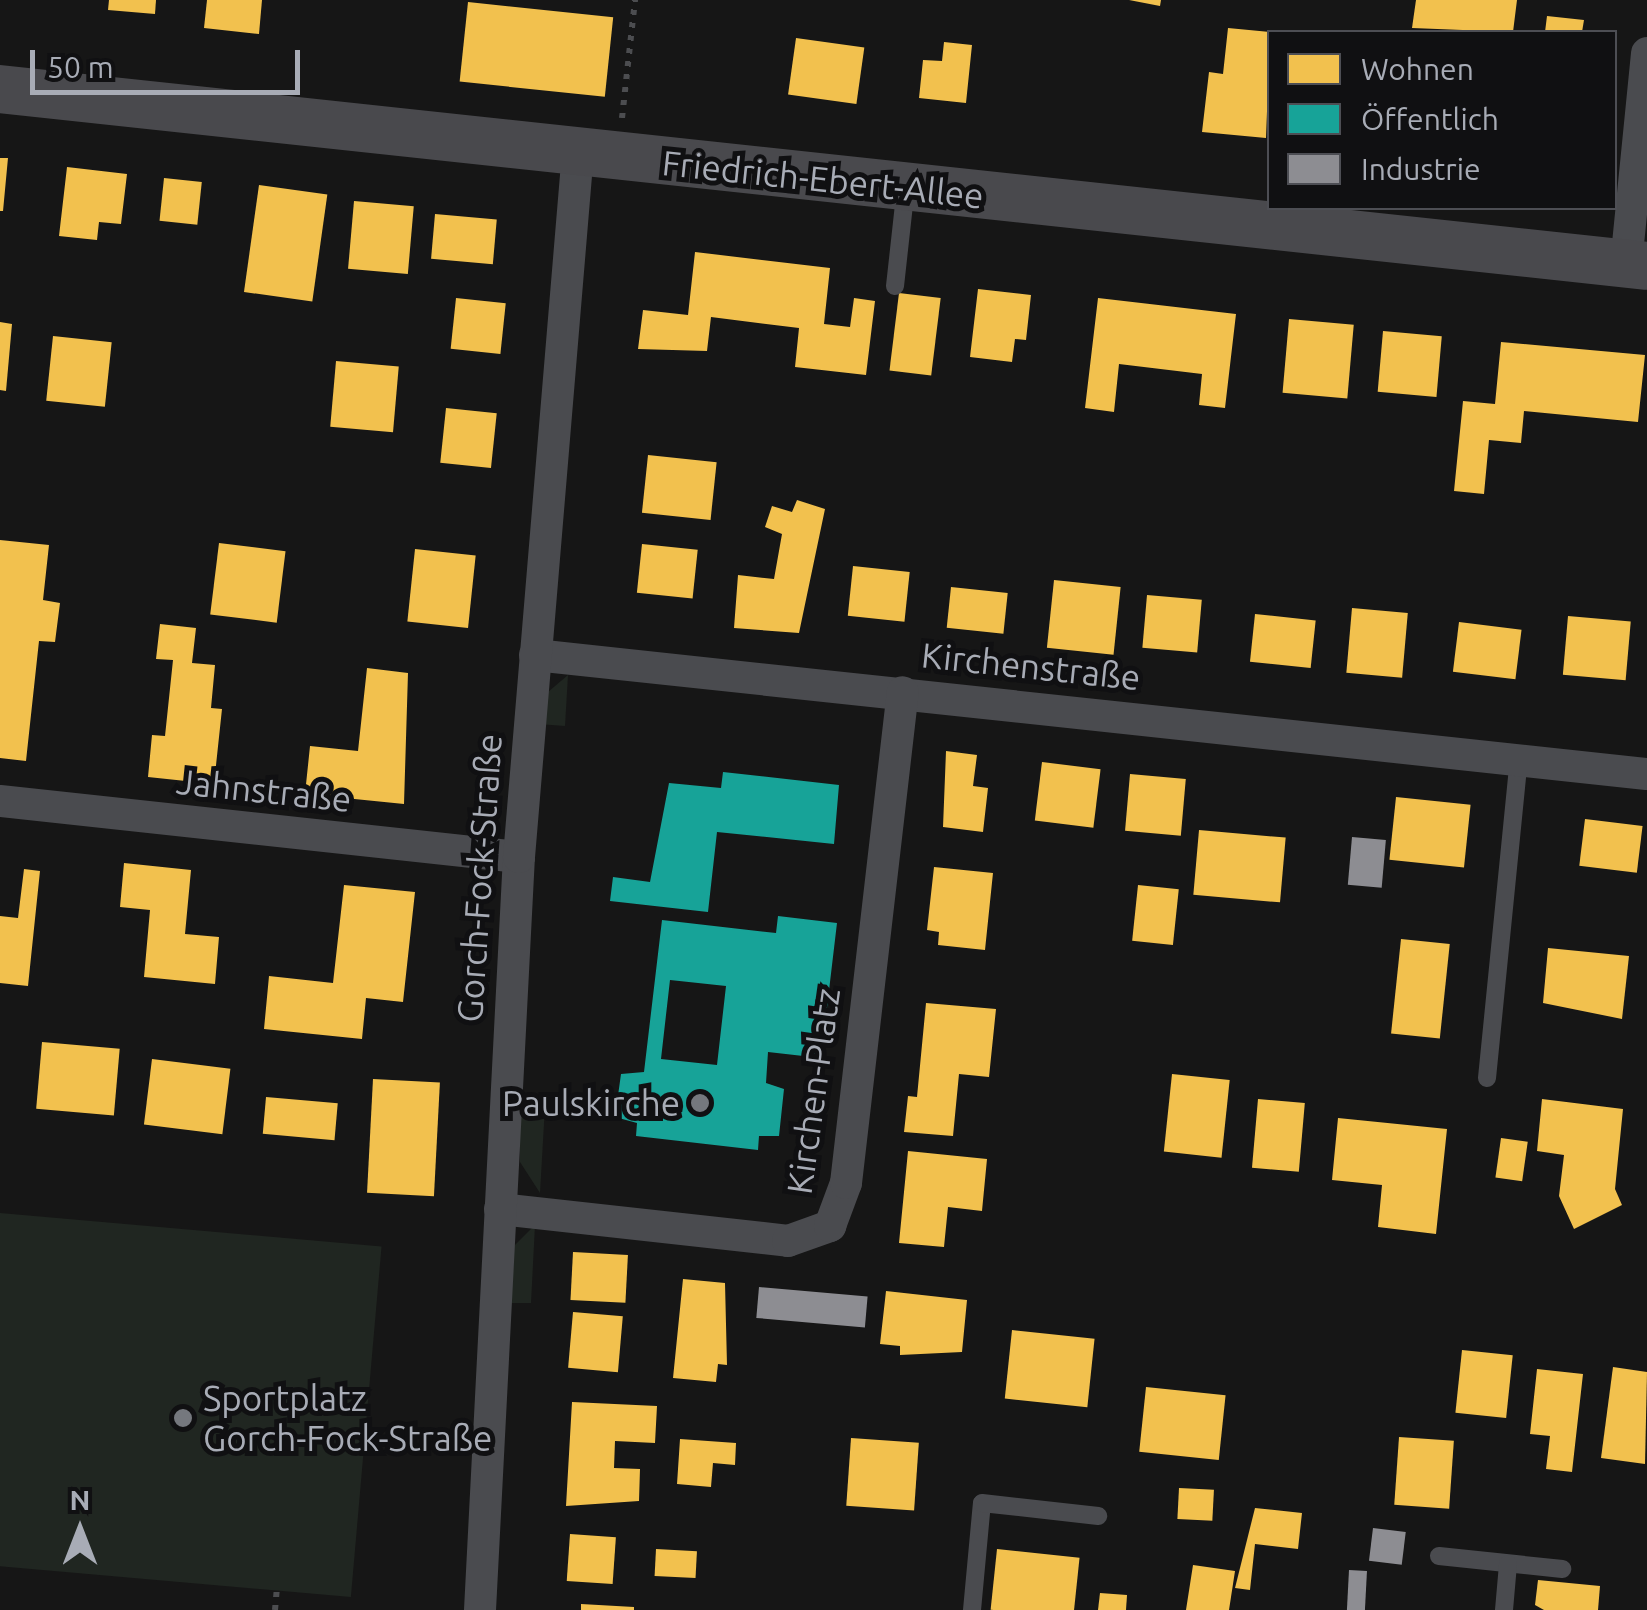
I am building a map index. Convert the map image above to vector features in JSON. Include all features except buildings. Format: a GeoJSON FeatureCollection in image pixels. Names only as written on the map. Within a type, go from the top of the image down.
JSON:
{"type":"FeatureCollection","features":[{"type":"Feature","properties":{"kind":"street"},"geometry":{"type":"LineString","coordinates":[[1636,265],[1647,54]]}},
{"type":"Feature","properties":{"kind":"street","name":"Friedrich-Ebert-Allee"},"geometry":{"type":"LineString","coordinates":[[0,89],[1636,265]]}},
{"type":"Feature","properties":{"kind":"street","name":"Gorch-Fock-Straße"},"geometry":{"type":"LineString","coordinates":[[480,1610],[519,857],[578,152]]}},
{"type":"Feature","properties":{"kind":"street","name":"Kirchenstraße"},"geometry":{"type":"LineString","coordinates":[[535,655],[1647,774]]}},
{"type":"Feature","properties":{"kind":"street","name":"Kirchen-Platz"},"geometry":{"type":"LineString","coordinates":[[500,1210],[788,1241],[830,1226],[846,1183],[903,692]]}},
{"type":"Feature","properties":{"kind":"street","name":"Jahnstraße"},"geometry":{"type":"LineString","coordinates":[[0,801],[519,857]]}},
{"type":"Feature","properties":{"kind":"lane"},"geometry":{"type":"LineString","coordinates":[[894,286],[906,187]]}},
{"type":"Feature","properties":{"kind":"lane"},"geometry":{"type":"LineString","coordinates":[[1487,1078],[1519,759]]}},
{"type":"Feature","properties":{"kind":"lane"},"geometry":{"type":"LineString","coordinates":[[972,1610],[982,1504],[1098,1516]]}},
{"type":"Feature","properties":{"kind":"lane"},"geometry":{"type":"LineString","coordinates":[[1439,1556],[1562,1569]]}},
{"type":"Feature","properties":{"kind":"lane"},"geometry":{"type":"LineString","coordinates":[[1504,1610],[1508,1564]]}},
{"type":"Feature","properties":{"kind":"path"},"geometry":{"type":"LineString","coordinates":[[622,128],[635,0]]}},
{"type":"Feature","properties":{"kind":"path"},"geometry":{"type":"LineString","coordinates":[[275,1610],[277,1589]]}},
{"type":"Feature","properties":{"kind":"shaded area"},"geometry":{"type":"Polygon","coordinates":[[[568,675],[565,726],[538,724],[548,692],[568,675]]]}},
{"type":"Feature","properties":{"kind":"shaded area"},"geometry":{"type":"Polygon","coordinates":[[[520,1105],[545,1106],[540,1193],[520,1162],[520,1105]]]}},
{"type":"Feature","properties":{"kind":"shaded area","name":"Sportplatz Gorch-Fock-Straße"},"geometry":{"type":"Polygon","coordinates":[[[0,1213],[382,1246],[351,1597],[0,1566],[0,1213]]]}},
{"type":"Feature","properties":{"kind":"shaded area"},"geometry":{"type":"Polygon","coordinates":[[[535,1225],[531,1303],[511,1303],[514,1246],[535,1225]]]}},
{"type":"Feature","properties":{"kind":"place","name":"Paulskirche"},"geometry":{"type":"Point","coordinates":[700,1103]}},
{"type":"Feature","properties":{"kind":"place","name":"Sportplatz Gorch-Fock-Straße"},"geometry":{"type":"Point","coordinates":[183,1418]}}]}
